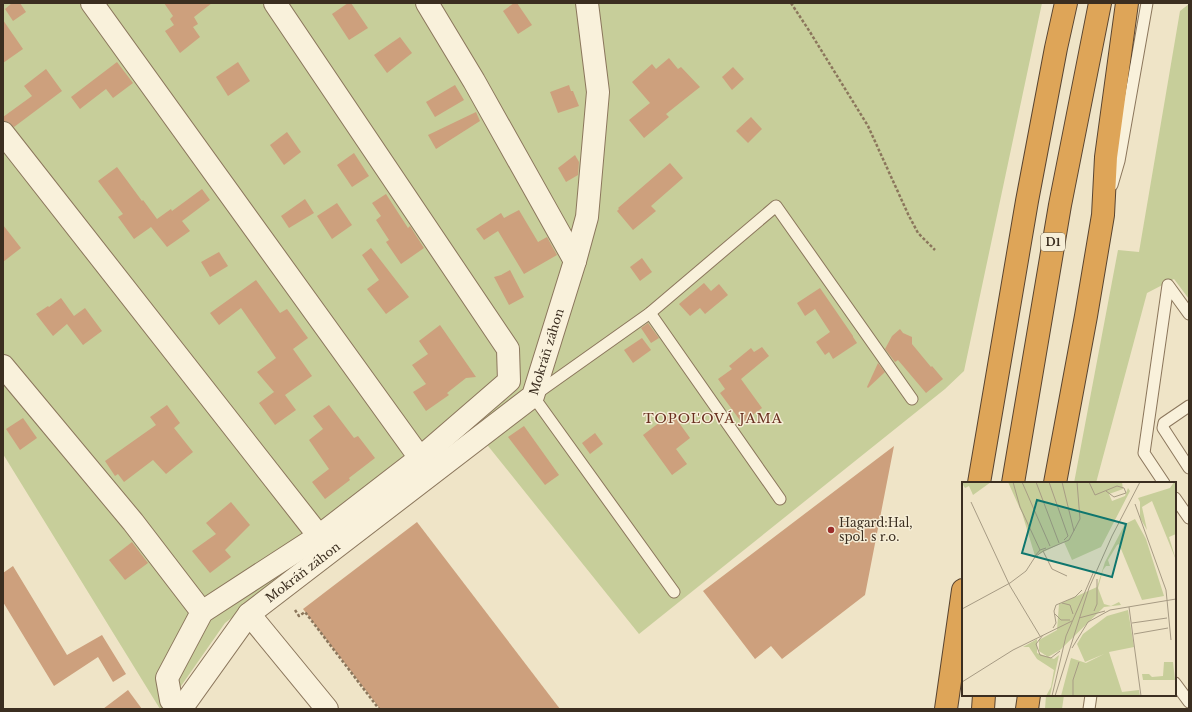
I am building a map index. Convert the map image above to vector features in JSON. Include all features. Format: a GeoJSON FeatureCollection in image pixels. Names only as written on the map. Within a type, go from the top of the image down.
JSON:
{"type":"FeatureCollection","features":[{"type":"Feature","properties":{"kind":"highway"},"geometry":{"type":"LineString","coordinates":[[979,482],[1027,201],[1066,3]]}},
{"type":"Feature","properties":{"kind":"highway","name":"D1"},"geometry":{"type":"LineString","coordinates":[[1013,482],[1060,205],[1100,3]]}},
{"type":"Feature","properties":{"kind":"highway"},"geometry":{"type":"LineString","coordinates":[[1055,482],[1103,215],[1106,157],[1127,3]]}},
{"type":"Feature","properties":{"kind":"highway"},"geometry":{"type":"LineString","coordinates":[[945,705],[962,596]]}},
{"type":"Feature","properties":{"kind":"highway"},"geometry":{"type":"LineString","coordinates":[[983,709],[984,696]]}},
{"type":"Feature","properties":{"kind":"highway"},"geometry":{"type":"LineString","coordinates":[[1027,709],[1029,696]]}},
{"type":"Feature","properties":{"kind":"street"},"geometry":{"type":"LineString","coordinates":[[92,3],[420,458]]}},
{"type":"Feature","properties":{"kind":"street"},"geometry":{"type":"LineString","coordinates":[[175,706],[167,678],[202,612],[319,536],[420,458],[509,381],[508,349],[275,3]]}},
{"type":"Feature","properties":{"kind":"street"},"geometry":{"type":"LineString","coordinates":[[427,3],[474,81],[575,261]]}},
{"type":"Feature","properties":{"kind":"street","name":"Mokráň záhon"},"geometry":{"type":"LineString","coordinates":[[175,706],[249,614],[533,396],[575,261],[587,217],[598,92],[587,3]]}},
{"type":"Feature","properties":{"kind":"street"},"geometry":{"type":"LineString","coordinates":[[3,133],[319,536]]}},
{"type":"Feature","properties":{"kind":"street"},"geometry":{"type":"LineString","coordinates":[[3,366],[133,522],[202,612]]}},
{"type":"Feature","properties":{"kind":"street"},"geometry":{"type":"LineString","coordinates":[[249,614],[327,709]]}},
{"type":"Feature","properties":{"kind":"lane"},"geometry":{"type":"LineString","coordinates":[[1103,215],[1119,161],[1147,3]]}},
{"type":"Feature","properties":{"kind":"lane"},"geometry":{"type":"LineString","coordinates":[[674,592],[533,396],[650,313],[776,206],[912,399]]}},
{"type":"Feature","properties":{"kind":"lane"},"geometry":{"type":"LineString","coordinates":[[1163,482],[1144,454],[1168,285],[1189,314]]}},
{"type":"Feature","properties":{"kind":"lane"},"geometry":{"type":"LineString","coordinates":[[650,313],[780,499]]}},
{"type":"Feature","properties":{"kind":"lane"},"geometry":{"type":"LineString","coordinates":[[1187,411],[1164,423],[1163,428],[1189,468]]}},
{"type":"Feature","properties":{"kind":"lane"},"geometry":{"type":"LineString","coordinates":[[1176,499],[1189,518]]}},
{"type":"Feature","properties":{"kind":"lane"},"geometry":{"type":"LineString","coordinates":[[1176,684],[1189,702]]}},
{"type":"Feature","properties":{"kind":"lane"},"geometry":{"type":"LineString","coordinates":[[1089,709],[1091,696]]}},
{"type":"Feature","properties":{"kind":"path"},"geometry":{"type":"LineString","coordinates":[[791,3],[868,126],[918,234],[935,250]]}},
{"type":"Feature","properties":{"kind":"path"},"geometry":{"type":"LineString","coordinates":[[295,610],[299,616],[305,612],[379,709]]}},
{"type":"Feature","properties":{"kind":"green space"},"geometry":{"type":"Polygon","coordinates":[[[3,3],[1042,3],[964,371],[945,389],[639,634],[476,431],[225,623],[165,709],[160,709],[3,454],[3,3]]]}},
{"type":"Feature","properties":{"kind":"green space"},"geometry":{"type":"Polygon","coordinates":[[[1189,4],[1189,299],[1174,279],[1147,293],[1096,482],[1074,482],[1118,250],[1139,252],[1180,11],[1189,4]]]}},
{"type":"Feature","properties":{"kind":"green space"},"geometry":{"type":"Polygon","coordinates":[[[1046,696],[1064,696],[1062,709],[1045,709],[1046,696]]]}},
{"type":"Feature","properties":{"kind":"building"},"geometry":{"type":"Polygon","coordinates":[[[12,3],[20,3],[26,12],[13,21],[5,9],[12,3]]]}},
{"type":"Feature","properties":{"kind":"building"},"geometry":{"type":"Polygon","coordinates":[[[164,3],[212,3],[194,17],[198,24],[193,27],[200,37],[180,53],[165,31],[174,25],[170,19],[173,16],[164,3]]]}},
{"type":"Feature","properties":{"kind":"building"},"geometry":{"type":"Polygon","coordinates":[[[348,3],[351,3],[368,28],[349,40],[332,14],[348,3]]]}},
{"type":"Feature","properties":{"kind":"building"},"geometry":{"type":"Polygon","coordinates":[[[514,3],[517,3],[532,25],[518,34],[503,11],[514,3]]]}},
{"type":"Feature","properties":{"kind":"building"},"geometry":{"type":"Polygon","coordinates":[[[3,20],[23,49],[3,63],[3,20]]]}},
{"type":"Feature","properties":{"kind":"building"},"geometry":{"type":"Polygon","coordinates":[[[400,37],[412,53],[387,73],[374,55],[400,37]]]}},
{"type":"Feature","properties":{"kind":"building"},"geometry":{"type":"Polygon","coordinates":[[[669,58],[678,69],[681,67],[700,87],[666,114],[669,117],[644,138],[629,120],[650,103],[632,82],[652,64],[656,69],[669,58]]]}},
{"type":"Feature","properties":{"kind":"building"},"geometry":{"type":"Polygon","coordinates":[[[117,62],[133,83],[113,98],[106,89],[80,109],[71,97],[117,62]]]}},
{"type":"Feature","properties":{"kind":"building"},"geometry":{"type":"Polygon","coordinates":[[[238,62],[250,81],[228,96],[216,77],[238,62]]]}},
{"type":"Feature","properties":{"kind":"building"},"geometry":{"type":"Polygon","coordinates":[[[733,67],[744,79],[732,90],[722,77],[733,67]]]}},
{"type":"Feature","properties":{"kind":"building"},"geometry":{"type":"Polygon","coordinates":[[[46,69],[62,91],[14,127],[8,122],[3,121],[3,117],[32,96],[24,86],[46,69]]]}},
{"type":"Feature","properties":{"kind":"building"},"geometry":{"type":"Polygon","coordinates":[[[455,85],[464,100],[435,117],[426,102],[455,85]]]}},
{"type":"Feature","properties":{"kind":"building"},"geometry":{"type":"Polygon","coordinates":[[[569,85],[579,106],[558,113],[550,92],[569,85]]]}},
{"type":"Feature","properties":{"kind":"building"},"geometry":{"type":"Polygon","coordinates":[[[476,112],[480,121],[436,149],[428,135],[476,112]]]}},
{"type":"Feature","properties":{"kind":"building"},"geometry":{"type":"Polygon","coordinates":[[[751,117],[762,129],[748,143],[736,131],[751,117]]]}},
{"type":"Feature","properties":{"kind":"building"},"geometry":{"type":"Polygon","coordinates":[[[287,132],[301,152],[284,165],[270,145],[287,132]]]}},
{"type":"Feature","properties":{"kind":"building"},"geometry":{"type":"Polygon","coordinates":[[[354,153],[369,176],[352,187],[337,165],[354,153]]]}},
{"type":"Feature","properties":{"kind":"building"},"geometry":{"type":"Polygon","coordinates":[[[575,155],[579,162],[578,175],[566,182],[558,168],[575,155]]]}},
{"type":"Feature","properties":{"kind":"building"},"geometry":{"type":"Polygon","coordinates":[[[670,163],[683,178],[651,206],[656,211],[633,230],[617,211],[619,209],[618,208],[670,163]]]}},
{"type":"Feature","properties":{"kind":"building"},"geometry":{"type":"Polygon","coordinates":[[[117,167],[157,219],[171,209],[172,211],[202,189],[210,200],[182,221],[190,231],[167,247],[151,227],[134,239],[118,217],[123,214],[98,181],[117,167]]]}},
{"type":"Feature","properties":{"kind":"building"},"geometry":{"type":"Polygon","coordinates":[[[386,194],[408,228],[410,226],[424,248],[401,264],[386,242],[389,240],[376,220],[381,216],[372,203],[386,194]]]}},
{"type":"Feature","properties":{"kind":"building"},"geometry":{"type":"Polygon","coordinates":[[[305,199],[314,213],[289,228],[281,216],[305,199]]]}},
{"type":"Feature","properties":{"kind":"building"},"geometry":{"type":"Polygon","coordinates":[[[337,203],[352,225],[332,239],[317,216],[337,203]]]}},
{"type":"Feature","properties":{"kind":"building"},"geometry":{"type":"Polygon","coordinates":[[[519,210],[538,242],[547,237],[557,255],[524,274],[498,231],[484,240],[476,229],[501,213],[504,218],[519,210]]]}},
{"type":"Feature","properties":{"kind":"building"},"geometry":{"type":"Polygon","coordinates":[[[3,225],[21,248],[3,262],[3,225]]]}},
{"type":"Feature","properties":{"kind":"building"},"geometry":{"type":"Polygon","coordinates":[[[371,248],[409,297],[386,314],[367,289],[379,280],[362,255],[371,248]]]}},
{"type":"Feature","properties":{"kind":"building"},"geometry":{"type":"Polygon","coordinates":[[[219,252],[228,266],[210,277],[201,262],[219,252]]]}},
{"type":"Feature","properties":{"kind":"building"},"geometry":{"type":"Polygon","coordinates":[[[642,258],[652,272],[640,281],[630,267],[642,258]]]}},
{"type":"Feature","properties":{"kind":"building"},"geometry":{"type":"Polygon","coordinates":[[[510,270],[524,297],[509,305],[494,277],[510,270]]]}},
{"type":"Feature","properties":{"kind":"building"},"geometry":{"type":"Polygon","coordinates":[[[256,280],[280,313],[287,309],[308,338],[293,349],[312,376],[285,395],[296,410],[275,425],[259,403],[274,392],[257,372],[276,358],[241,308],[219,325],[210,313],[256,280]]]}},
{"type":"Feature","properties":{"kind":"building"},"geometry":{"type":"Polygon","coordinates":[[[704,283],[711,291],[719,284],[728,295],[705,314],[700,308],[690,316],[679,304],[704,283]]]}},
{"type":"Feature","properties":{"kind":"building"},"geometry":{"type":"Polygon","coordinates":[[[820,288],[857,343],[833,359],[829,352],[825,355],[816,342],[830,332],[815,309],[805,316],[797,303],[820,288]]]}},
{"type":"Feature","properties":{"kind":"building"},"geometry":{"type":"Polygon","coordinates":[[[61,298],[74,316],[85,308],[102,331],[83,345],[67,324],[53,336],[36,314],[61,298]]]}},
{"type":"Feature","properties":{"kind":"building"},"geometry":{"type":"Polygon","coordinates":[[[648,323],[659,338],[651,343],[641,328],[648,323]]]}},
{"type":"Feature","properties":{"kind":"building"},"geometry":{"type":"Polygon","coordinates":[[[440,325],[476,377],[466,378],[447,393],[449,395],[426,411],[413,392],[426,384],[412,365],[428,354],[419,341],[440,325]]]}},
{"type":"Feature","properties":{"kind":"building"},"geometry":{"type":"Polygon","coordinates":[[[900,329],[903,333],[912,337],[912,344],[943,379],[926,393],[898,360],[895,362],[885,349],[892,336],[900,329]]]}},
{"type":"Feature","properties":{"kind":"building"},"geometry":{"type":"Polygon","coordinates":[[[642,338],[651,350],[633,363],[624,350],[642,338]]]}},
{"type":"Feature","properties":{"kind":"building"},"geometry":{"type":"Polygon","coordinates":[[[762,347],[769,356],[741,379],[762,408],[742,423],[720,393],[725,389],[718,379],[732,369],[729,366],[751,348],[754,352],[762,347]]]}},
{"type":"Feature","properties":{"kind":"building"},"geometry":{"type":"Polygon","coordinates":[[[878,363],[885,372],[868,388],[867,387],[878,363]]]}},
{"type":"Feature","properties":{"kind":"building"},"geometry":{"type":"Polygon","coordinates":[[[167,405],[180,423],[174,428],[193,452],[166,474],[153,460],[124,482],[118,474],[115,476],[105,461],[156,425],[150,417],[167,405]]]}},
{"type":"Feature","properties":{"kind":"building"},"geometry":{"type":"Polygon","coordinates":[[[329,405],[354,438],[358,436],[375,458],[325,499],[312,482],[329,469],[309,440],[323,429],[313,416],[329,405]]]}},
{"type":"Feature","properties":{"kind":"building"},"geometry":{"type":"Polygon","coordinates":[[[672,413],[690,438],[676,449],[687,464],[672,475],[643,435],[672,413]]]}},
{"type":"Feature","properties":{"kind":"building"},"geometry":{"type":"Polygon","coordinates":[[[23,418],[37,438],[20,450],[6,429],[23,418]]]}},
{"type":"Feature","properties":{"kind":"building"},"geometry":{"type":"Polygon","coordinates":[[[524,426],[559,475],[545,485],[508,437],[524,426]]]}},
{"type":"Feature","properties":{"kind":"building"},"geometry":{"type":"Polygon","coordinates":[[[595,433],[603,444],[590,454],[582,443],[595,433]]]}},
{"type":"Feature","properties":{"kind":"building","name":"Hagard:Hal, spol. s r.o."},"geometry":{"type":"Polygon","coordinates":[[[894,446],[865,595],[782,659],[771,646],[755,659],[703,591],[894,446]]]}},
{"type":"Feature","properties":{"kind":"building"},"geometry":{"type":"Polygon","coordinates":[[[231,502],[250,525],[225,550],[231,557],[210,573],[192,551],[216,534],[206,523],[231,502]]]}},
{"type":"Feature","properties":{"kind":"building"},"geometry":{"type":"Polygon","coordinates":[[[417,522],[560,709],[380,709],[303,609],[417,522]]]}},
{"type":"Feature","properties":{"kind":"building"},"geometry":{"type":"Polygon","coordinates":[[[132,542],[148,563],[125,580],[109,560],[132,542]]]}},
{"type":"Feature","properties":{"kind":"building"},"geometry":{"type":"Polygon","coordinates":[[[13,566],[67,655],[102,635],[126,674],[113,682],[98,657],[54,686],[3,602],[3,573],[13,566]]]}},
{"type":"Feature","properties":{"kind":"building"},"geometry":{"type":"Polygon","coordinates":[[[128,690],[142,709],[103,709],[128,690]]]}},
{"type":"Feature","properties":{"kind":"place","name":"Hagard:Hal, spol. s r.o."},"geometry":{"type":"Point","coordinates":[831,530]}},
{"type":"Feature","properties":{"kind":"district","name":"TOPOĽOVÁ JAMA"},"geometry":{"type":"Point","coordinates":[713,418]}}]}
